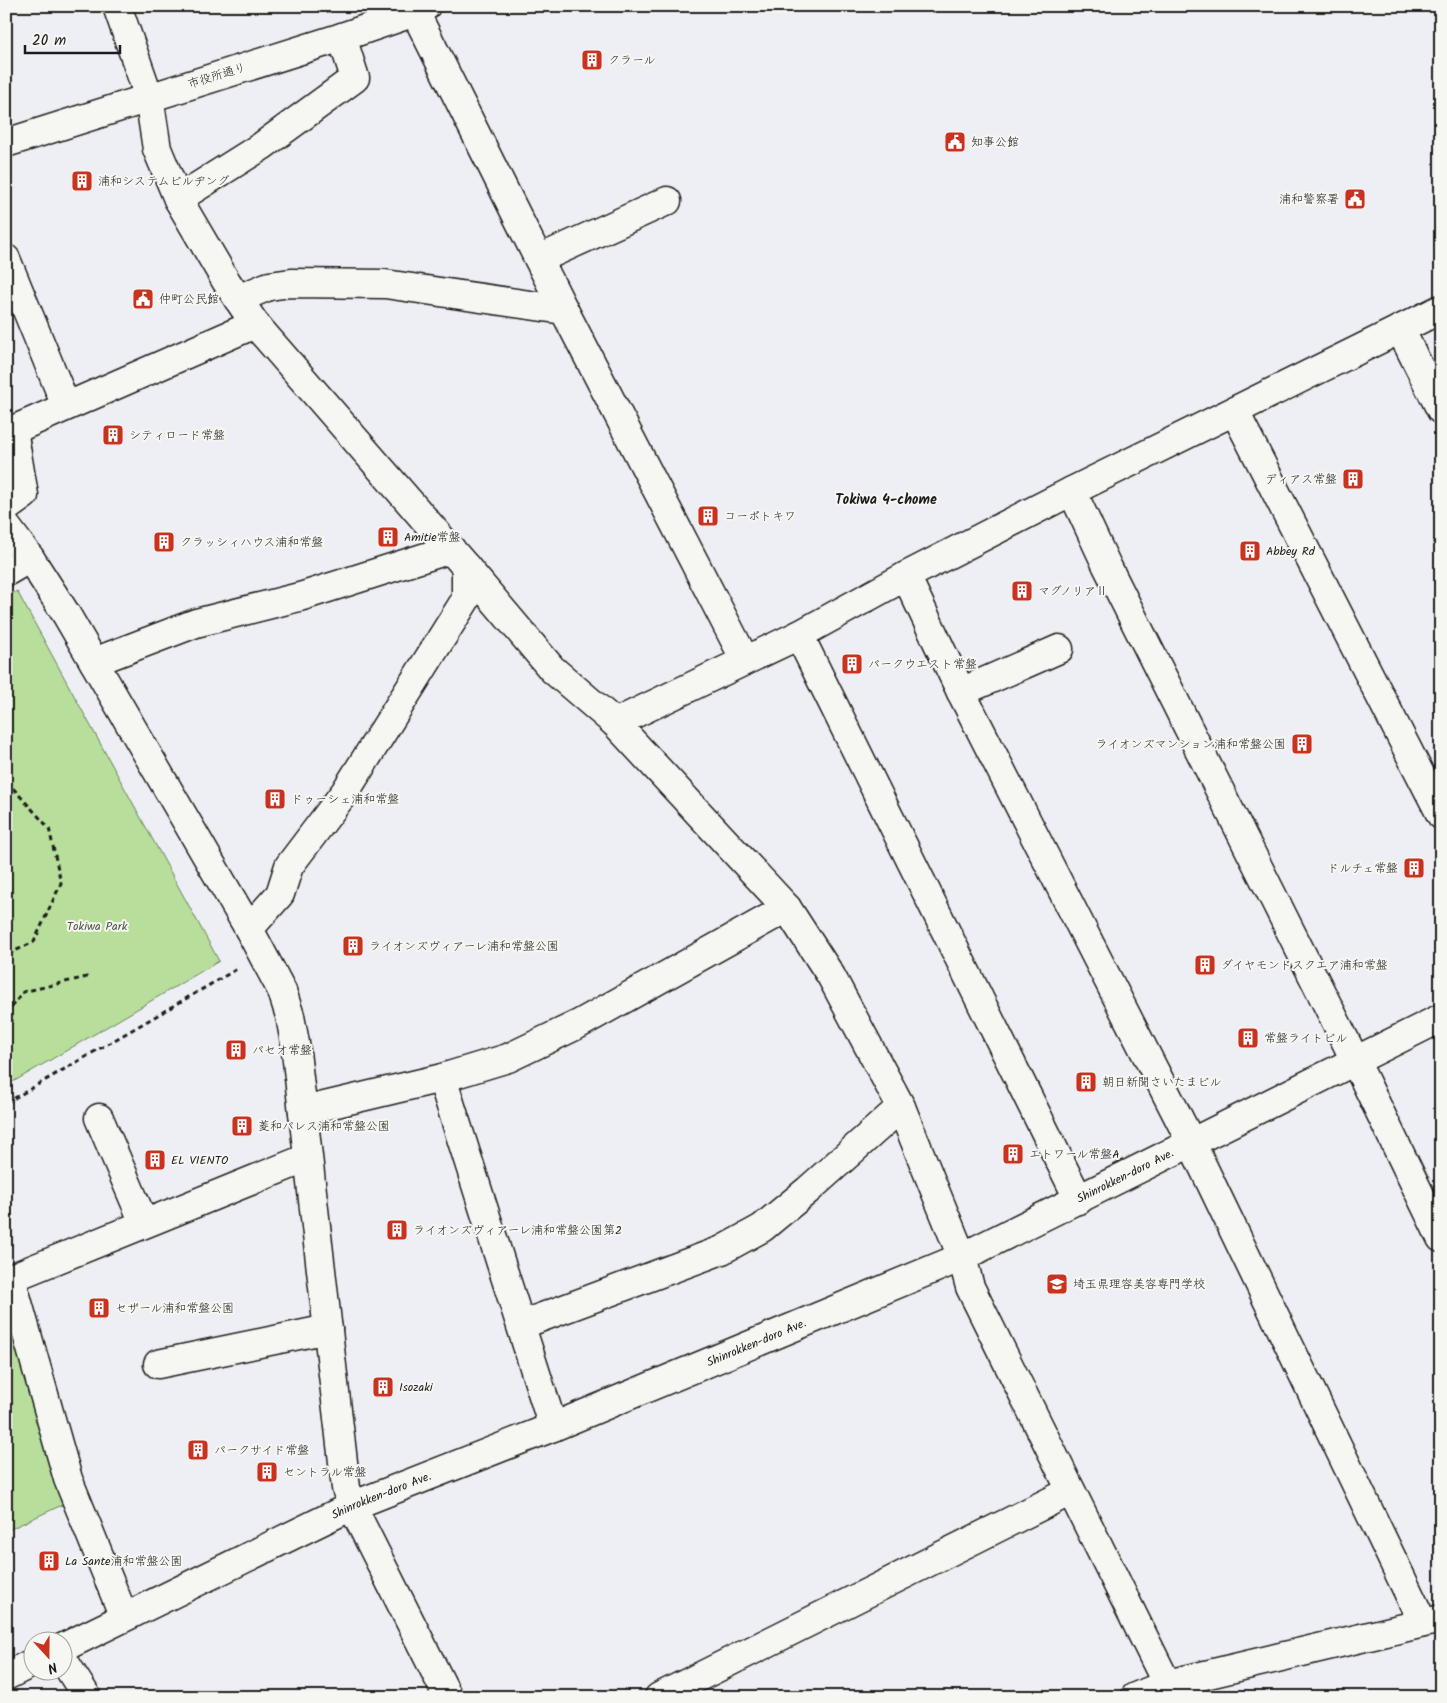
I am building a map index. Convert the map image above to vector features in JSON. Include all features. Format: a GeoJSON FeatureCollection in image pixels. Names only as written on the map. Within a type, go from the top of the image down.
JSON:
{"type":"FeatureCollection","features":[{"type":"Feature","properties":{"kind":"street"},"geometry":{"type":"LineString","coordinates":[[117,6],[149,97],[157,149],[178,199],[255,324],[459,558],[552,669],[614,723],[787,908],[832,976],[901,1107],[962,1257],[970,1287],[1169,1690]]}},
{"type":"Feature","properties":{"kind":"street"},"geometry":{"type":"LineString","coordinates":[[420,9],[564,310],[745,660]]}},
{"type":"Feature","properties":{"kind":"street","name":"市役所通り"},"geometry":{"type":"LineString","coordinates":[[6,143],[342,37],[420,9]]}},
{"type":"Feature","properties":{"kind":"street"},"geometry":{"type":"LineString","coordinates":[[178,199],[262,146],[355,78],[342,37]]}},
{"type":"Feature","properties":{"kind":"street"},"geometry":{"type":"LineString","coordinates":[[539,259],[667,201]]}},
{"type":"Feature","properties":{"kind":"street"},"geometry":{"type":"LineString","coordinates":[[7,263],[66,406]]}},
{"type":"Feature","properties":{"kind":"street"},"geometry":{"type":"LineString","coordinates":[[238,299],[269,286],[291,283],[385,284],[564,310]]}},
{"type":"Feature","properties":{"kind":"street"},"geometry":{"type":"LineString","coordinates":[[614,723],[799,635],[906,576],[1072,491],[1441,309]]}},
{"type":"Feature","properties":{"kind":"street"},"geometry":{"type":"LineString","coordinates":[[6,508],[24,495],[13,430],[255,324]]}},
{"type":"Feature","properties":{"kind":"street"},"geometry":{"type":"LineString","coordinates":[[1400,329],[1441,410]]}},
{"type":"Feature","properties":{"kind":"street"},"geometry":{"type":"LineString","coordinates":[[1235,412],[1441,815]]}},
{"type":"Feature","properties":{"kind":"street"},"geometry":{"type":"LineString","coordinates":[[1072,491],[1107,566],[1356,1061],[1441,1238]]}},
{"type":"Feature","properties":{"kind":"street"},"geometry":{"type":"LineString","coordinates":[[6,526],[30,558],[66,614],[249,929],[282,991],[290,1016],[346,1488],[352,1506],[371,1540],[448,1697]]}},
{"type":"Feature","properties":{"kind":"street"},"geometry":{"type":"LineString","coordinates":[[6,572],[30,558]]}},
{"type":"Feature","properties":{"kind":"street"},"geometry":{"type":"LineString","coordinates":[[94,662],[196,624],[459,558]]}},
{"type":"Feature","properties":{"kind":"street"},"geometry":{"type":"LineString","coordinates":[[249,929],[280,894],[289,866],[345,792],[466,599],[459,558]]}},
{"type":"Feature","properties":{"kind":"street"},"geometry":{"type":"LineString","coordinates":[[906,576],[961,692],[1192,1144],[1432,1621],[1169,1690],[1135,1697]]}},
{"type":"Feature","properties":{"kind":"street"},"geometry":{"type":"LineString","coordinates":[[799,635],[1079,1200]]}},
{"type":"Feature","properties":{"kind":"street"},"geometry":{"type":"LineString","coordinates":[[961,692],[1059,649]]}},
{"type":"Feature","properties":{"kind":"street"},"geometry":{"type":"LineString","coordinates":[[302,1111],[442,1078],[508,1058],[579,1024],[787,908]]}},
{"type":"Feature","properties":{"kind":"street","name":"Shinrokken-doro Ave."},"geometry":{"type":"LineString","coordinates":[[72,1643],[352,1506],[553,1427],[962,1257],[1192,1144],[1441,1018]]}},
{"type":"Feature","properties":{"kind":"street"},"geometry":{"type":"LineString","coordinates":[[442,1078],[553,1427]]}},
{"type":"Feature","properties":{"kind":"street"},"geometry":{"type":"LineString","coordinates":[[521,1325],[722,1250],[762,1228],[808,1190],[901,1107]]}},
{"type":"Feature","properties":{"kind":"street"},"geometry":{"type":"LineString","coordinates":[[99,1118],[144,1223]]}},
{"type":"Feature","properties":{"kind":"street"},"geometry":{"type":"LineString","coordinates":[[124,1617],[68,1479],[9,1279],[307,1158]]}},
{"type":"Feature","properties":{"kind":"street"},"geometry":{"type":"LineString","coordinates":[[158,1364],[328,1328]]}},
{"type":"Feature","properties":{"kind":"street"},"geometry":{"type":"LineString","coordinates":[[659,1697],[1071,1492]]}},
{"type":"Feature","properties":{"kind":"street"},"geometry":{"type":"LineString","coordinates":[[6,1676],[22,1668]]}},
{"type":"Feature","properties":{"kind":"street"},"geometry":{"type":"LineString","coordinates":[[72,1674],[87,1697]]}},
{"type":"Feature","properties":{"kind":"path"},"geometry":{"type":"LineString","coordinates":[[6,783],[10,785],[49,828],[60,883],[34,942],[6,955]]}},
{"type":"Feature","properties":{"kind":"path"},"geometry":{"type":"LineString","coordinates":[[6,1103],[263,954]]}},
{"type":"Feature","properties":{"kind":"path"},"geometry":{"type":"LineString","coordinates":[[6,1015],[23,992],[91,976]]}},
{"type":"Feature","properties":{"kind":"green space","name":"Tokiwa Park"},"geometry":{"type":"Polygon","coordinates":[[[17,591],[219,961],[6,1086],[6,597],[17,591]]]}},
{"type":"Feature","properties":{"kind":"green space"},"geometry":{"type":"Polygon","coordinates":[[[6,1308],[62,1505],[6,1531],[6,1308]]]}},
{"type":"Feature","properties":{"kind":"place","name":"クラール"},"geometry":{"type":"Point","coordinates":[592,60]}},
{"type":"Feature","properties":{"kind":"place","name":"知事公館"},"geometry":{"type":"Point","coordinates":[955,142]}},
{"type":"Feature","properties":{"kind":"place","name":"浦和システムビルヂング"},"geometry":{"type":"Point","coordinates":[82,181]}},
{"type":"Feature","properties":{"kind":"place","name":"浦和警察署"},"geometry":{"type":"Point","coordinates":[1355,199]}},
{"type":"Feature","properties":{"kind":"place","name":"仲町公民館"},"geometry":{"type":"Point","coordinates":[143,299]}},
{"type":"Feature","properties":{"kind":"place","name":"シティロード常盤"},"geometry":{"type":"Point","coordinates":[113,435]}},
{"type":"Feature","properties":{"kind":"place","name":"ディアス常盤"},"geometry":{"type":"Point","coordinates":[1353,479]}},
{"type":"Feature","properties":{"kind":"place","name":"コーポトキワ"},"geometry":{"type":"Point","coordinates":[708,516]}},
{"type":"Feature","properties":{"kind":"place","name":"Amitie常盤"},"geometry":{"type":"Point","coordinates":[388,537]}},
{"type":"Feature","properties":{"kind":"place","name":"クラッシィハウス浦和常盤"},"geometry":{"type":"Point","coordinates":[164,542]}},
{"type":"Feature","properties":{"kind":"place","name":"Abbey Rd"},"geometry":{"type":"Point","coordinates":[1250,551]}},
{"type":"Feature","properties":{"kind":"place","name":"マグノリアⅡ"},"geometry":{"type":"Point","coordinates":[1022,591]}},
{"type":"Feature","properties":{"kind":"place","name":"パークウエスト常盤"},"geometry":{"type":"Point","coordinates":[852,664]}},
{"type":"Feature","properties":{"kind":"place","name":"ライオンズマンション浦和常盤公園"},"geometry":{"type":"Point","coordinates":[1302,744]}},
{"type":"Feature","properties":{"kind":"place","name":"ドゥーシェ浦和常盤"},"geometry":{"type":"Point","coordinates":[275,799]}},
{"type":"Feature","properties":{"kind":"place","name":"ドルチェ常盤"},"geometry":{"type":"Point","coordinates":[1414,868]}},
{"type":"Feature","properties":{"kind":"place","name":"ライオンズヴィアーレ浦和常盤公園"},"geometry":{"type":"Point","coordinates":[353,946]}},
{"type":"Feature","properties":{"kind":"place","name":"ダイヤモンドスクエア浦和常盤"},"geometry":{"type":"Point","coordinates":[1205,965]}},
{"type":"Feature","properties":{"kind":"place","name":"常盤ライトビル"},"geometry":{"type":"Point","coordinates":[1248,1038]}},
{"type":"Feature","properties":{"kind":"place","name":"パセオ常盤"},"geometry":{"type":"Point","coordinates":[236,1050]}},
{"type":"Feature","properties":{"kind":"place","name":"朝日新聞さいたまビル"},"geometry":{"type":"Point","coordinates":[1086,1082]}},
{"type":"Feature","properties":{"kind":"place","name":"菱和パレス浦和常盤公園"},"geometry":{"type":"Point","coordinates":[242,1126]}},
{"type":"Feature","properties":{"kind":"place","name":"エトワール常盤A"},"geometry":{"type":"Point","coordinates":[1013,1154]}},
{"type":"Feature","properties":{"kind":"place","name":"EL VIENTO"},"geometry":{"type":"Point","coordinates":[155,1160]}},
{"type":"Feature","properties":{"kind":"place","name":"ライオンズヴィアーレ浦和常盤公園第2"},"geometry":{"type":"Point","coordinates":[397,1230]}},
{"type":"Feature","properties":{"kind":"place","name":"埼玉県理容美容専門学校"},"geometry":{"type":"Point","coordinates":[1057,1284]}},
{"type":"Feature","properties":{"kind":"place","name":"セザール浦和常盤公園"},"geometry":{"type":"Point","coordinates":[99,1308]}},
{"type":"Feature","properties":{"kind":"place","name":"Isozaki"},"geometry":{"type":"Point","coordinates":[383,1387]}},
{"type":"Feature","properties":{"kind":"place","name":"パークサイド常盤"},"geometry":{"type":"Point","coordinates":[198,1450]}},
{"type":"Feature","properties":{"kind":"place","name":"セントラル常盤"},"geometry":{"type":"Point","coordinates":[267,1472]}},
{"type":"Feature","properties":{"kind":"place","name":"La Sante浦和常盤公園"},"geometry":{"type":"Point","coordinates":[49,1561]}},
{"type":"Feature","properties":{"kind":"district","name":"Tokiwa 4-chome"},"geometry":{"type":"Point","coordinates":[886,500]}}]}
